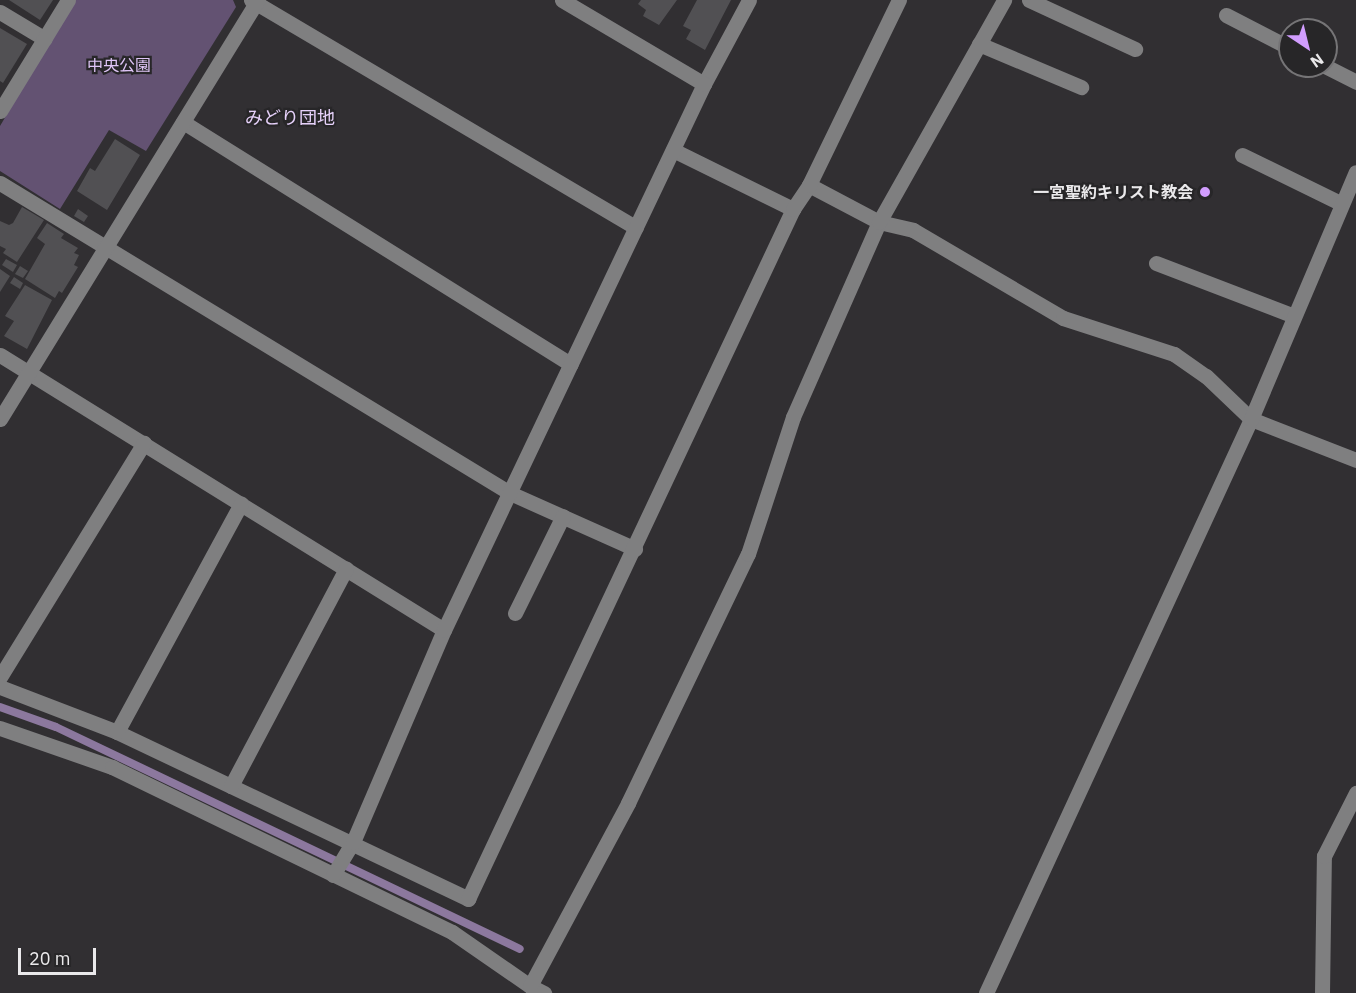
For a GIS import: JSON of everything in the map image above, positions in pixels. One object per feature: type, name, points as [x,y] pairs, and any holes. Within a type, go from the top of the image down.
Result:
[{"type":"street","points":[[0,111],[68,0]]},
{"type":"street","points":[[562,0],[704,84]]},
{"type":"street","points":[[333,875],[353,842],[444,630],[704,84],[749,0]]},
{"type":"street","points":[[0,687],[117,732],[353,842],[468,899],[635,549],[793,209],[809,185],[899,0]]},
{"type":"street","points":[[530,986],[628,803],[748,554],[793,417],[879,222],[1004,0]]},
{"type":"street","points":[[1029,0],[1135,49]]},
{"type":"street","points":[[0,419],[255,1],[636,228]]},
{"type":"street","points":[[0,12],[45,39]]},
{"type":"street","points":[[1226,15],[1278,42]]},
{"type":"street","points":[[979,44],[1081,87]]},
{"type":"street","points":[[1338,73],[1356,82]]},
{"type":"street","points":[[183,122],[571,364]]},
{"type":"street","points":[[673,150],[793,209]]},
{"type":"street","points":[[1242,155],[1342,204]]},
{"type":"street","points":[[986,993],[1251,419],[1356,172]]},
{"type":"street","points":[[0,183],[510,493],[635,549]]},
{"type":"street","points":[[809,185],[879,222],[913,230],[1063,318],[1174,354],[1206,376],[1251,419],[1356,460]]},
{"type":"street","points":[[1156,264],[1294,316]]},
{"type":"street","points":[[0,355],[444,630]]},
{"type":"street","points":[[0,677],[144,443]]},
{"type":"street","points":[[117,732],[241,504]]},
{"type":"street","points":[[515,613],[563,516]]},
{"type":"street","points":[[231,786],[346,569]]},
{"type":"street","points":[[0,728],[112,767],[452,932],[530,986],[544,993]]},
{"type":"street","points":[[1322,993],[1324,856],[1356,793]]},
{"type":"green space","name":"中央公園","points":[[75,0],[233,0],[236,7],[146,151],[109,130],[60,209],[0,171],[0,126]]},
{"type":"building","points":[[9,0],[53,0],[40,20]]},
{"type":"building","points":[[641,0],[677,0],[659,25],[643,16],[646,10],[638,4]]},
{"type":"building","points":[[697,0],[731,0],[705,50],[686,39],[691,30],[683,26]]},
{"type":"building","points":[[0,28],[27,44],[3,83],[0,81]]},
{"type":"building","points":[[115,139],[140,155],[107,210],[77,191],[90,168],[95,171]]},
{"type":"building","points":[[22,207],[44,220],[17,262],[3,253],[6,249],[0,246],[0,221],[9,225],[13,223]]},
{"type":"building","points":[[78,209],[88,216],[84,222],[74,216]]},
{"type":"building","points":[[47,223],[64,234],[61,238],[78,248],[74,253],[79,255],[74,265],[78,267],[62,293],[59,291],[55,298],[25,279],[45,244],[37,238]]},
{"type":"building","points":[[6,259],[17,265],[13,272],[2,265]]},
{"type":"building","points":[[20,266],[28,271],[23,278],[15,274]]},
{"type":"building","points":[[0,269],[10,276],[0,292]]},
{"type":"building","points":[[14,277],[23,283],[20,289],[10,283]]},
{"type":"building","points":[[25,285],[52,300],[27,349],[4,336],[14,321],[5,316]]},
{"type":"waterway","points":[[0,707],[56,727],[520,949]]},
{"type":"place","name":"一宮聖約キリスト教会","points":[[1205,192]]},
{"type":"district","name":"みどり団地","points":[[290,118]]}]
